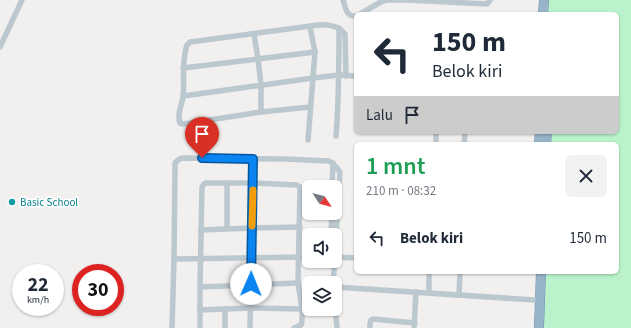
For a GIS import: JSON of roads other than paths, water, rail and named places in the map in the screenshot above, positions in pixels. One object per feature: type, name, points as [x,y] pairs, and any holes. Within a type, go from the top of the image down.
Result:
[{"type":"highway","points":[[544,0],[544,12]]},
{"type":"highway","points":[[550,0],[550,12]]},
{"type":"highway","points":[[534,328],[535,274]]},
{"type":"highway","points":[[539,328],[541,274]]},
{"type":"street","points":[[0,47],[22,0]]},
{"type":"street","points":[[343,0],[347,13],[354,16]]},
{"type":"street","points":[[363,12],[386,0],[487,4],[490,0]]},
{"type":"street","points":[[310,107],[261,112],[184,124],[180,123],[178,119],[183,96],[183,68],[188,43],[330,24],[339,28],[345,34],[346,76]]},
{"type":"street","points":[[308,140],[315,52],[310,27]]},
{"type":"street","points":[[336,136],[338,117],[339,28]]},
{"type":"street","points":[[254,34],[261,85],[261,112]]},
{"type":"street","points":[[183,68],[315,52]]},
{"type":"street","points":[[183,96],[313,78],[339,75],[354,76]]},
{"type":"street","points":[[172,328],[175,162],[178,160],[182,158],[329,161],[337,167],[340,172],[336,228]]},
{"type":"street","points":[[250,328],[253,159]]},
{"type":"street","points":[[332,180],[333,163]]},
{"type":"street","points":[[200,310],[250,308],[302,309],[298,283],[300,228],[299,186],[253,183],[206,183],[203,185],[200,259],[200,287],[200,310],[200,328]]},
{"type":"street","points":[[226,228],[227,183]]},
{"type":"street","points":[[201,230],[226,228],[300,228]]},
{"type":"street","points":[[174,259],[302,256]]},
{"type":"street","points":[[342,257],[354,258]]},
{"type":"street","points":[[429,274],[429,293]]},
{"type":"street","points":[[459,295],[460,274]]},
{"type":"street","points":[[200,287],[298,283]]},
{"type":"street","points":[[342,287],[535,300]]},
{"type":"street","points":[[370,328],[371,320],[373,319],[415,325],[416,292]]},
{"type":"street","points":[[225,309],[225,328]]},
{"type":"street","points":[[294,328],[301,325],[302,316]]},
{"type":"street","points":[[336,316],[338,328]]},
{"type":"place","name":"Basic School","points":[[12,202]]}]
